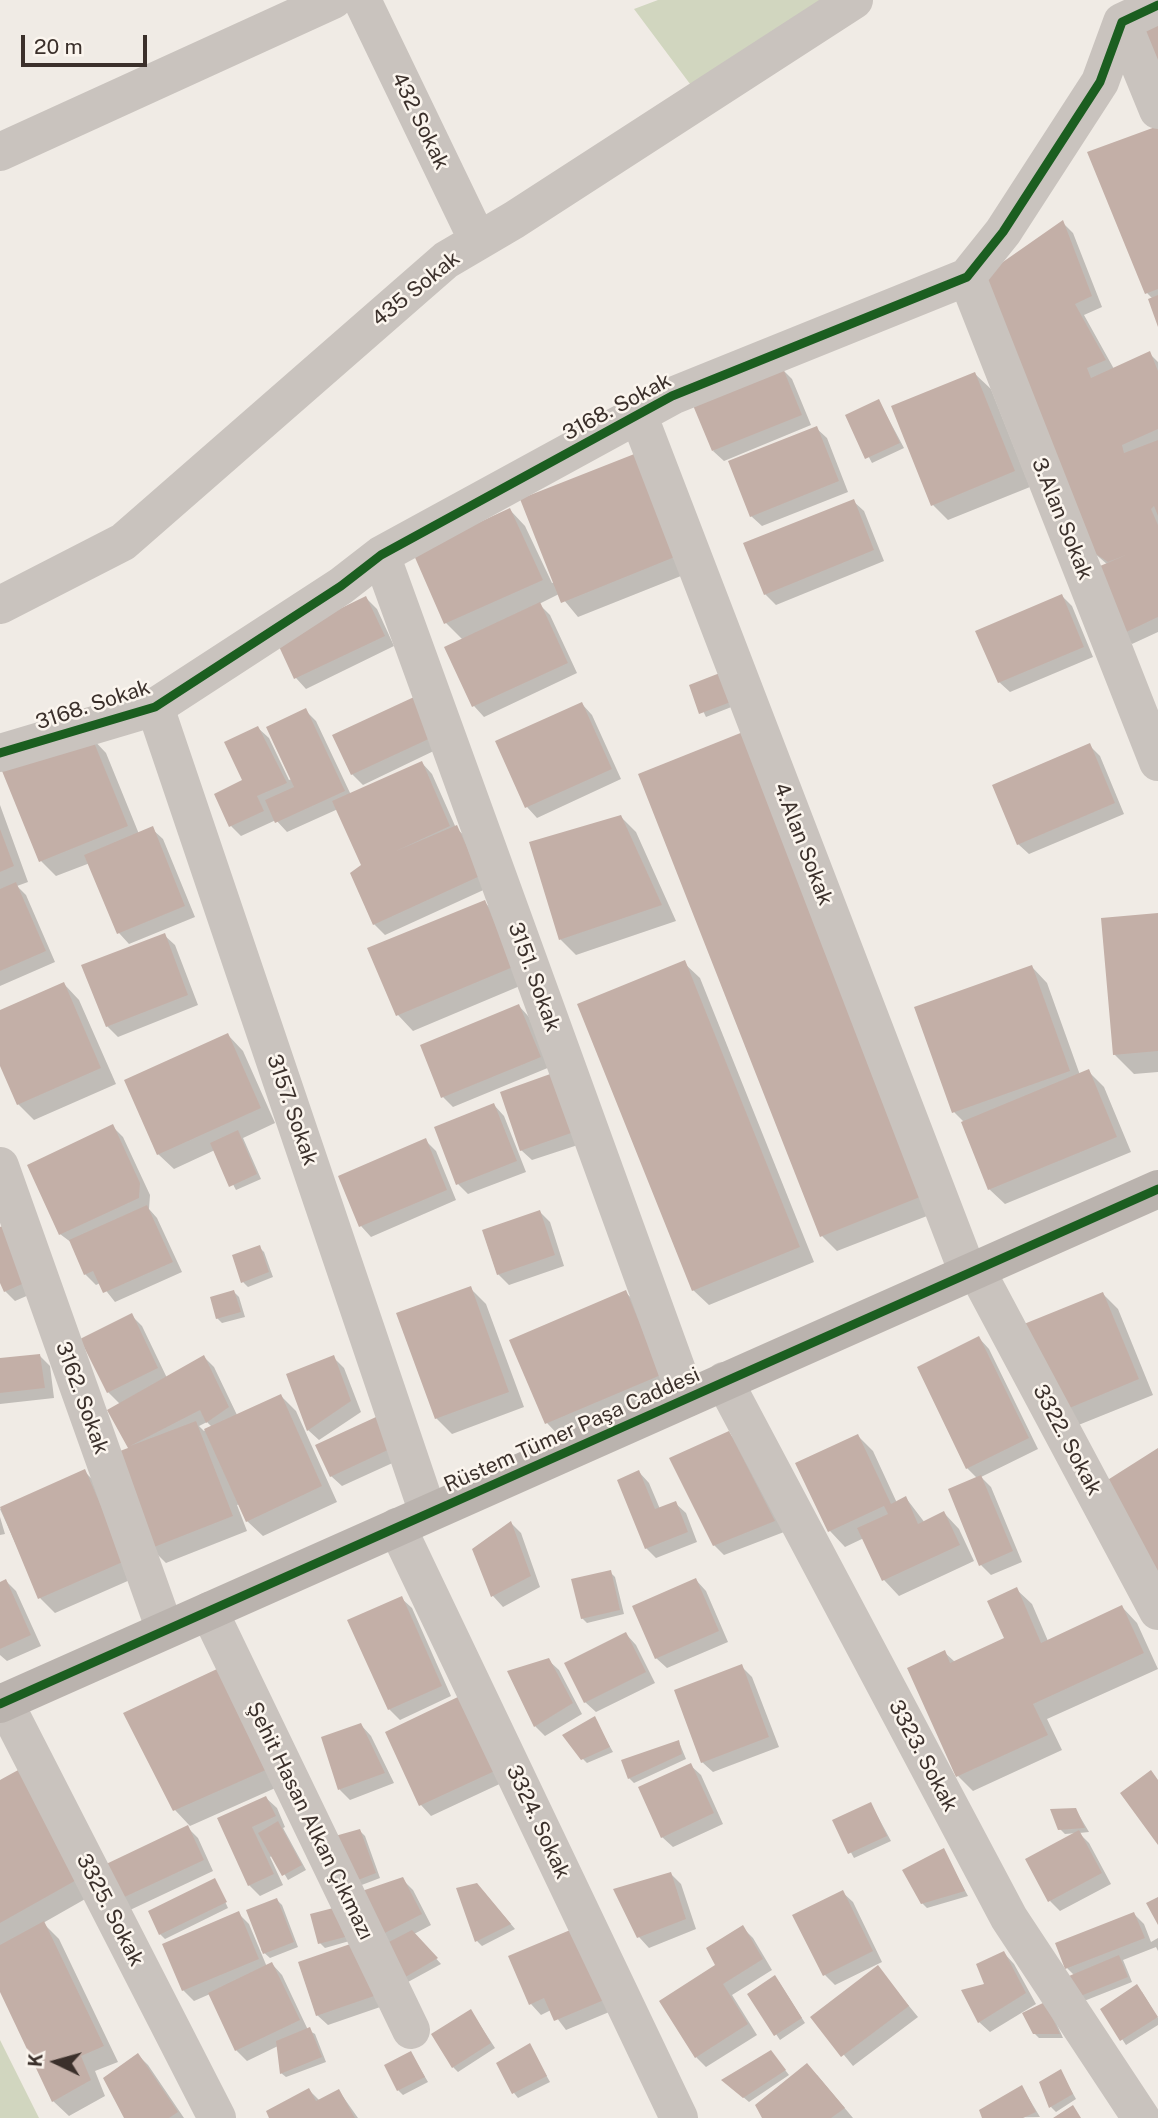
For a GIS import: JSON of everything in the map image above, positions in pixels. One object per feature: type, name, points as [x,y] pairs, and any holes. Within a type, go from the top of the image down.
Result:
[{"type":"street","points":[[0,152],[333,0]]},
{"type":"street","name":"432 Sokak","points":[[362,0],[478,241]]},
{"type":"street","name":"435 Sokak","points":[[0,605],[123,542],[446,260],[854,0]]},
{"type":"street","points":[[1158,5],[1122,22],[1158,110]]},
{"type":"street","name":"3168. Sokak","points":[[0,753],[155,706],[318,601],[381,555],[638,414],[685,391],[967,277],[1003,232],[1100,82],[1122,22]]},
{"type":"street","name":"3.Alan Sokak","points":[[967,277],[1158,762]]},
{"type":"street","name":"4.Alan Sokak","points":[[638,414],[972,1271]]},
{"type":"street","name":"3151. Sokak","points":[[381,555],[687,1398]]},
{"type":"street","name":"3157. Sokak","points":[[155,706],[413,1520]]},
{"type":"street","name":"3162. Sokak","points":[[0,1166],[165,1630]]},
{"type":"street","name":"Rüstem Tümer Paşa Caddesi","points":[[2,1703],[1158,1189]]},
{"type":"street","name":"3322. Sokak","points":[[972,1271],[1158,1611]]},
{"type":"street","name":"3323. Sokak","points":[[724,1381],[1009,1918],[1141,2118]]},
{"type":"street","name":"3324. Sokak","points":[[413,1520],[679,2118]]},
{"type":"street","name":"Şehit Hasan Alkan Çıkmazı","points":[[209,1611],[411,2030]]},
{"type":"street","name":"3325. Sokak","points":[[2,1703],[217,2118]]},
{"type":"green space","points":[[658,0],[827,0],[699,96],[634,9]]},
{"type":"green space","points":[[0,2040],[39,2118],[0,2118]]},
{"type":"building","points":[[1158,19],[1158,71],[1137,29]]},
{"type":"building","points":[[1158,126],[1158,289],[1145,294],[1087,152]]},
{"type":"building","points":[[1063,220],[1092,296],[1075,304],[1106,360],[1087,368],[1091,378],[1150,351],[1158,371],[1158,429],[1122,445],[1124,453],[1158,440],[1158,516],[1154,506],[1151,509],[1158,525],[1158,617],[1120,635],[1093,569],[1126,555],[1108,562],[1082,545],[980,278]]},
{"type":"building","points":[[1158,295],[1158,327],[1148,299]]},
{"type":"building","points":[[782,366],[802,415],[712,451],[692,403]]},
{"type":"building","points":[[975,372],[1015,471],[931,506],[891,406]]},
{"type":"building","points":[[879,399],[900,443],[865,459],[845,415]]},
{"type":"building","points":[[817,426],[839,481],[750,517],[728,461]]},
{"type":"building","points":[[647,449],[687,552],[561,603],[520,499]]},
{"type":"building","points":[[854,499],[874,550],[764,595],[743,543]]},
{"type":"building","points":[[510,508],[543,580],[444,624],[413,553]]},
{"type":"building","points":[[1062,594],[1084,647],[998,683],[975,631]]},
{"type":"building","points":[[366,596],[385,636],[294,679],[276,640]]},
{"type":"building","points":[[540,602],[568,663],[472,707],[444,647]]},
{"type":"building","points":[[725,671],[736,700],[699,714],[689,685]]},
{"type":"building","points":[[414,697],[433,737],[351,775],[332,735]]},
{"type":"building","points":[[582,702],[612,769],[525,808],[495,741]]},
{"type":"building","points":[[306,708],[345,791],[275,823],[265,800],[294,787],[266,727]]},
{"type":"building","points":[[258,726],[287,783],[257,796],[264,811],[229,827],[214,794],[242,780],[224,742]]},
{"type":"building","points":[[748,730],[930,1193],[820,1237],[638,774]]},
{"type":"building","points":[[91,735],[128,826],[39,862],[2,771]]},
{"type":"building","points":[[1090,743],[1115,803],[1017,845],[992,785]]},
{"type":"building","points":[[422,761],[450,826],[396,851],[457,825],[480,876],[373,925],[350,873],[361,865],[332,801]]},
{"type":"building","points":[[621,815],[662,905],[559,940],[529,842]]},
{"type":"building","points":[[153,826],[185,906],[117,934],[84,855]]},
{"type":"building","points":[[0,829],[14,866],[0,872]]},
{"type":"building","points":[[16,882],[46,951],[0,971],[0,889]]},
{"type":"building","points":[[485,900],[513,967],[396,1016],[367,948]]},
{"type":"building","points":[[1158,913],[1158,1051],[1113,1055],[1101,918]]},
{"type":"building","points":[[165,933],[188,995],[106,1027],[81,965]]},
{"type":"building","points":[[685,960],[800,1247],[692,1291],[577,1004]]},
{"type":"building","points":[[1032,965],[1070,1071],[952,1113],[914,1007]]},
{"type":"building","points":[[64,982],[101,1068],[17,1105],[0,1066],[0,1010]]},
{"type":"building","points":[[519,1004],[541,1057],[441,1098],[420,1045]]},
{"type":"building","points":[[228,1033],[261,1108],[157,1155],[124,1080]]},
{"type":"building","points":[[1089,1069],[1117,1137],[988,1190],[961,1122]]},
{"type":"building","points":[[553,1073],[574,1132],[520,1151],[500,1092]]},
{"type":"building","points":[[494,1103],[517,1161],[456,1185],[434,1127]]},
{"type":"building","points":[[113,1124],[140,1183],[139,1198],[59,1235],[27,1165]]},
{"type":"building","points":[[238,1130],[257,1174],[229,1187],[210,1143]]},
{"type":"building","points":[[426,1138],[447,1190],[359,1227],[338,1176]]},
{"type":"building","points":[[147,1205],[173,1262],[103,1293],[93,1271],[84,1275],[69,1240]]},
{"type":"building","points":[[540,1210],[555,1255],[497,1275],[482,1230]]},
{"type":"building","points":[[5,1225],[29,1281],[4,1292],[0,1283],[0,1227]]},
{"type":"building","points":[[260,1245],[269,1272],[241,1283],[232,1255]]},
{"type":"building","points":[[471,1286],[509,1392],[435,1419],[396,1313]]},
{"type":"building","points":[[234,1290],[241,1312],[216,1319],[210,1297]]},
{"type":"building","points":[[626,1290],[661,1375],[545,1424],[509,1340]]},
{"type":"building","points":[[1103,1292],[1139,1379],[1060,1412],[1024,1324]]},
{"type":"building","points":[[132,1313],[158,1368],[107,1393],[80,1339]]},
{"type":"building","points":[[979,1336],[1029,1438],[966,1469],[917,1367]]},
{"type":"building","points":[[40,1354],[45,1388],[0,1393],[0,1358]]},
{"type":"building","points":[[204,1355],[229,1407],[206,1423],[200,1410],[130,1446],[196,1421],[233,1516],[149,1549],[112,1454],[128,1448],[107,1410]]},
{"type":"building","points":[[334,1355],[351,1401],[307,1431],[286,1374]]},
{"type":"building","points":[[281,1394],[322,1486],[246,1522],[204,1429]]},
{"type":"building","points":[[376,1417],[390,1449],[330,1477],[315,1445]]},
{"type":"building","points":[[729,1431],[775,1521],[713,1546],[669,1458]]},
{"type":"building","points":[[858,1434],[891,1504],[906,1496],[918,1524],[944,1511],[960,1545],[882,1581],[857,1528],[888,1514],[884,1506],[828,1532],[795,1463]]},
{"type":"building","points":[[1158,1448],[1158,1588],[1106,1481]]},
{"type":"building","points":[[85,1469],[125,1561],[38,1599],[0,1507]]},
{"type":"building","points":[[639,1470],[655,1509],[676,1501],[688,1532],[645,1549],[617,1480]]},
{"type":"building","points":[[981,1475],[1013,1551],[979,1566],[948,1489]]},
{"type":"building","points":[[511,1521],[531,1576],[491,1597],[472,1549]]},
{"type":"building","points":[[611,1570],[620,1610],[581,1619],[571,1579]]},
{"type":"building","points":[[696,1578],[719,1631],[655,1659],[632,1606]]},
{"type":"building","points":[[6,1579],[31,1635],[0,1649],[0,1582]]},
{"type":"building","points":[[1017,1587],[1041,1643],[1122,1605],[1144,1653],[1033,1704],[1048,1735],[956,1777],[907,1668],[945,1650],[950,1663],[1004,1638],[987,1601]]},
{"type":"building","points":[[402,1596],[442,1686],[388,1710],[347,1620]]},
{"type":"building","points":[[626,1632],[646,1672],[584,1703],[564,1663]]},
{"type":"building","points":[[549,1658],[573,1703],[534,1727],[507,1671]]},
{"type":"building","points":[[742,1664],[769,1737],[701,1763],[674,1690]]},
{"type":"building","points":[[217,1669],[268,1769],[173,1811],[123,1713]]},
{"type":"building","points":[[462,1695],[497,1770],[419,1806],[385,1732]]},
{"type":"building","points":[[595,1716],[610,1747],[581,1760],[562,1735]]},
{"type":"building","points":[[361,1723],[385,1773],[338,1790],[321,1737]]},
{"type":"building","points":[[679,1740],[682,1754],[628,1779],[621,1760]]},
{"type":"building","points":[[691,1763],[714,1813],[661,1838],[638,1787]]},
{"type":"building","points":[[20,1769],[80,1878],[0,1923],[0,1780]]},
{"type":"building","points":[[1151,1770],[1158,1780],[1158,1845],[1120,1793]]},
{"type":"building","points":[[266,1796],[276,1816],[252,1827],[274,1874],[248,1886],[217,1818]]},
{"type":"building","points":[[871,1802],[887,1836],[848,1854],[832,1820]]},
{"type":"building","points":[[1076,1808],[1085,1828],[1058,1830],[1050,1809]]},
{"type":"building","points":[[278,1821],[302,1865],[282,1876],[258,1833]]},
{"type":"building","points":[[188,1825],[204,1860],[118,1900],[102,1866]]},
{"type":"building","points":[[360,1829],[376,1873],[353,1882],[335,1836]]},
{"type":"building","points":[[1079,1830],[1102,1873],[1048,1902],[1025,1859]]},
{"type":"building","points":[[944,1848],[965,1891],[921,1904],[902,1870]]},
{"type":"building","points":[[671,1872],[686,1919],[637,1938],[613,1889]]},
{"type":"building","points":[[403,1877],[422,1914],[377,1937],[359,1892]]},
{"type":"building","points":[[215,1878],[227,1902],[159,1935],[148,1911]]},
{"type":"building","points":[[477,1883],[511,1924],[475,1942],[456,1888]]},
{"type":"building","points":[[843,1890],[873,1951],[823,1976],[792,1915]]},
{"type":"building","points":[[1158,1897],[1158,1925],[1146,1903]]},
{"type":"building","points":[[277,1898],[294,1942],[263,1954],[246,1910]]},
{"type":"building","points":[[341,1906],[349,1936],[318,1944],[310,1914]]},
{"type":"building","points":[[239,1911],[259,1959],[182,1991],[162,1944]]},
{"type":"building","points":[[1134,1912],[1145,1938],[1065,1969],[1055,1943]]},
{"type":"building","points":[[44,1921],[104,2046],[81,2056],[91,2080],[52,2102],[0,1992],[0,1945]]},
{"type":"building","points":[[743,1925],[763,1959],[723,1984],[748,2024],[695,2058],[659,2001],[715,1965],[706,1948]]},
{"type":"building","points":[[575,1928],[604,2000],[554,2021],[544,1998],[529,2005],[508,1956]]},
{"type":"building","points":[[412,1930],[438,1958],[402,1979],[385,1944]]},
{"type":"building","points":[[359,1941],[377,1995],[316,2016],[298,1962]]},
{"type":"building","points":[[1004,1951],[1026,1993],[978,2023],[961,1990],[984,1984],[976,1964]]},
{"type":"building","points":[[1119,1955],[1128,1977],[1078,1997],[1069,1976]]},
{"type":"building","points":[[272,1962],[300,2020],[235,2051],[208,1993]]},
{"type":"building","points":[[878,1965],[909,2006],[841,2057],[810,2017]]},
{"type":"building","points":[[775,1975],[802,2018],[774,2036],[747,1994]]},
{"type":"building","points":[[1137,1984],[1158,2017],[1120,2041],[1100,2009]]},
{"type":"building","points":[[1045,2002],[1060,2034],[1033,2034],[1022,2013]]},
{"type":"building","points":[[471,2009],[491,2043],[452,2068],[431,2034]]},
{"type":"building","points":[[310,2027],[322,2057],[280,2074],[276,2041]]},
{"type":"building","points":[[530,2043],[547,2076],[512,2094],[496,2063]]},
{"type":"building","points":[[771,2050],[786,2070],[743,2098],[721,2080]]},
{"type":"building","points":[[411,2051],[425,2077],[397,2091],[384,2065]]},
{"type":"building","points":[[138,2053],[178,2112],[169,2118],[124,2118],[103,2078]]},
{"type":"building","points":[[807,2063],[845,2108],[831,2118],[762,2118],[755,2105]]},
{"type":"building","points":[[1061,2069],[1073,2094],[1049,2108],[1039,2082]]},
{"type":"building","points":[[1022,2085],[1036,2112],[1023,2118],[982,2118],[979,2110]]},
{"type":"building","points":[[309,2088],[316,2101],[339,2089],[355,2118],[269,2118],[266,2111]]},
{"type":"building","points":[[1073,2105],[1081,2118],[1053,2118]]},
{"type":"cycle path","points":[[0,753],[155,707],[341,586],[381,555],[672,396],[967,277],[1003,232],[1100,82],[1122,22],[1158,5]]},
{"type":"cycle path","points":[[0,1704],[1158,1189]]}]
